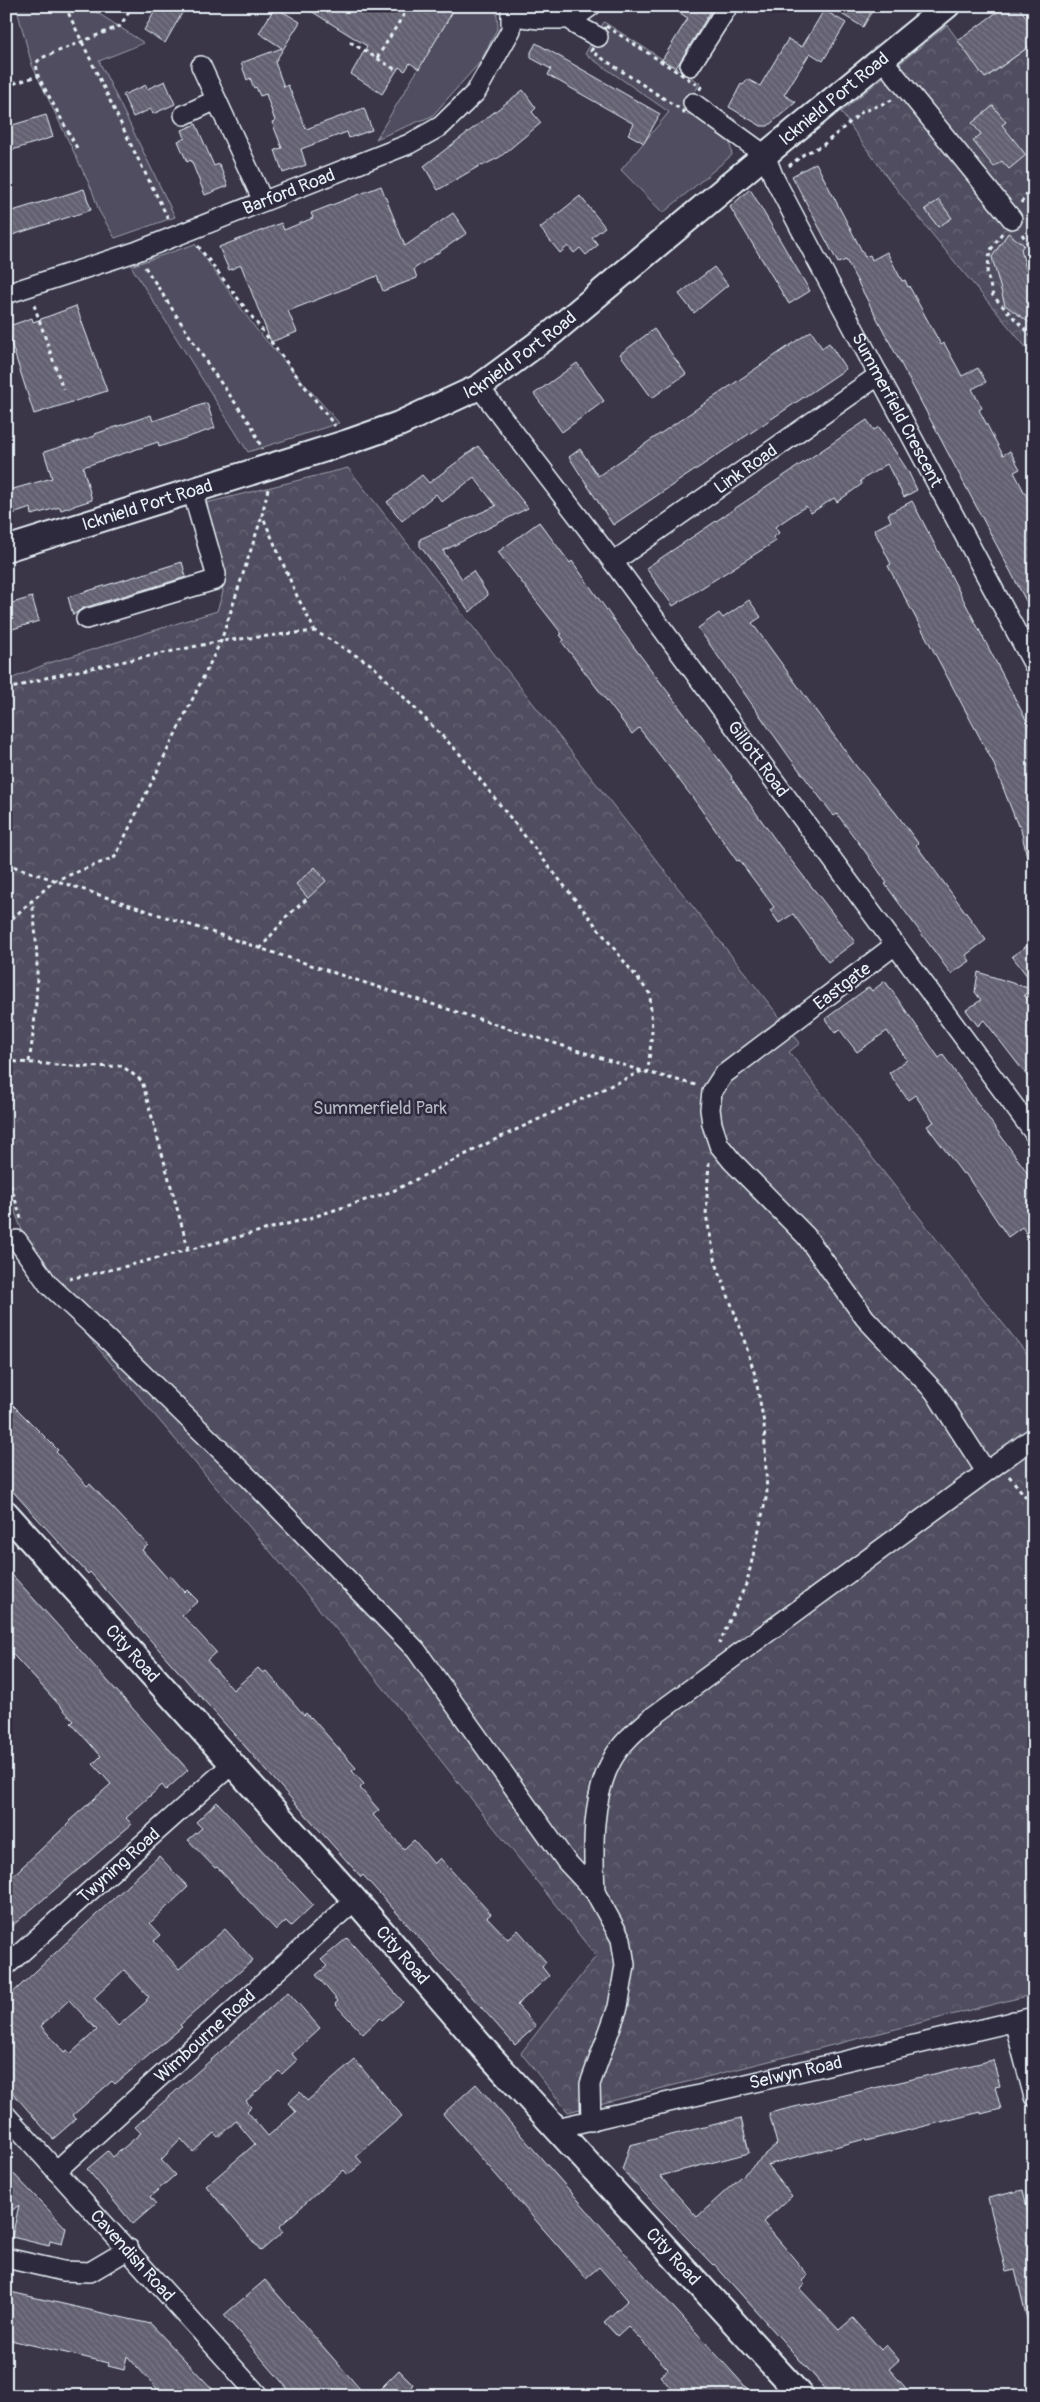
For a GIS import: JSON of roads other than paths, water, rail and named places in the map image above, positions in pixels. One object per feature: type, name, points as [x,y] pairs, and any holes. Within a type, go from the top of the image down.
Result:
[{"type":"main road","name":"Icknield Port Road","points":[[6,548],[348,442],[399,424],[479,387],[552,333],[947,6]]},
{"type":"main road","name":"City Road","points":[[6,1513],[231,1765],[355,1900],[490,2056],[800,2396]]},
{"type":"street","points":[[511,11],[539,19],[573,19],[591,6]]},
{"type":"street","points":[[690,66],[728,6]]},
{"type":"street","name":"Barford Road","points":[[6,294],[135,252],[409,144],[441,126],[476,92],[512,30],[511,11]]},
{"type":"street","points":[[573,19],[576,25],[598,37]]},
{"type":"street","points":[[882,58],[1012,219]]},
{"type":"street","points":[[201,66],[263,201]]},
{"type":"street","points":[[184,115],[216,100]]},
{"type":"street","points":[[693,103],[765,155]]},
{"type":"street","name":"Summerfield Crescent","points":[[765,155],[774,178],[1034,665]]},
{"type":"street","name":"Link Road","points":[[613,562],[879,375]]},
{"type":"street","name":"Gillott Road","points":[[479,387],[613,562],[1034,1133]]},
{"type":"street","points":[[86,619],[215,580],[216,574],[192,490]]},
{"type":"street","name":"Eastgate","points":[[895,946],[723,1075],[712,1092],[710,1109],[712,1124],[719,1145],[732,1161],[806,1236],[866,1318],[935,1392],[985,1470]]},
{"type":"street","points":[[17,1240],[48,1284],[110,1342],[243,1473],[416,1650],[566,1861],[595,1892],[621,1939],[625,1965],[618,2007],[590,2084],[591,2121]]},
{"type":"street","points":[[595,1892],[593,1860],[596,1816],[602,1788],[612,1760],[623,1744],[652,1718],[985,1470],[1034,1437]]},
{"type":"street","name":"Twyning Road","points":[[6,1966],[231,1765]]},
{"type":"street","name":"Wimbourne Road","points":[[56,2171],[355,1900]]},
{"type":"street","name":"Selwyn Road","points":[[557,2128],[1034,2017]]},
{"type":"street","points":[[1014,2021],[1034,2097]]},
{"type":"street","name":"Cavendish Road","points":[[6,2115],[129,2249],[259,2396]]},
{"type":"street","points":[[6,2258],[63,2271],[90,2272],[129,2249]]},
{"type":"park label","name":"Summerfield Park","points":[[380,1108]]}]
